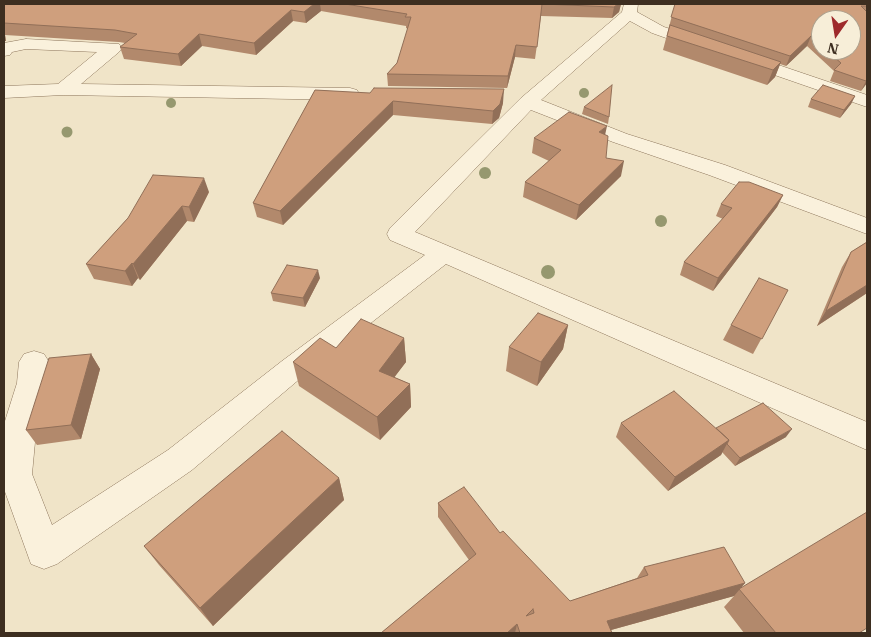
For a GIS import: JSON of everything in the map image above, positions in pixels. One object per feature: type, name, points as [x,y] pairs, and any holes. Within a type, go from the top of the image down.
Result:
[{"type":"street","points":[[867,101],[658,30],[630,9],[523,98],[399,234],[867,436]]},
{"type":"street","points":[[4,51],[6,48],[26,44],[114,48],[63,90]]},
{"type":"street","points":[[8,88],[371,94]]},
{"type":"street","points":[[523,98],[620,138],[717,170],[867,226]]},
{"type":"street","points":[[34,362],[32,383],[21,421],[15,474],[44,552],[180,460],[292,369],[443,254]]},
{"type":"building","points":[[4,4],[314,4],[304,12],[291,10],[254,43],[199,34],[178,54],[120,47],[137,34],[115,30],[4,23]]},
{"type":"building","points":[[345,4],[542,4],[537,47],[516,45],[508,76],[387,74],[397,63],[411,17],[405,17],[407,14]]},
{"type":"building","points":[[542,4],[618,4],[614,7]]},
{"type":"building","points":[[675,4],[867,4],[867,6],[861,6],[867,12],[867,79],[866,81],[834,70],[841,63],[838,60],[861,60],[861,10],[811,10],[811,36],[790,56],[671,17]]},
{"type":"building","points":[[670,25],[781,62],[773,70],[667,36]]},
{"type":"building","points":[[612,85],[609,117],[584,107]]},
{"type":"building","points":[[823,85],[855,96],[844,110],[811,99]]},
{"type":"building","points":[[374,88],[504,89],[500,104],[493,111],[393,101],[280,211],[253,203],[315,90],[370,93]]},
{"type":"building","points":[[569,112],[607,126],[599,132],[608,136],[606,158],[624,161],[579,205],[525,182],[561,150],[534,138]]},
{"type":"building","points":[[153,175],[204,178],[189,207],[182,206],[125,271],[86,264],[128,218]]},
{"type":"building","points":[[739,182],[749,182],[783,195],[718,278],[684,262],[732,208],[721,204]]},
{"type":"building","points":[[867,242],[867,285],[826,311],[851,252]]},
{"type":"building","points":[[287,265],[318,270],[303,298],[271,293]]},
{"type":"building","points":[[759,278],[788,290],[762,339],[731,325]]},
{"type":"building","points":[[538,313],[568,325],[541,362],[509,347]]},
{"type":"building","points":[[361,319],[404,338],[379,371],[410,384],[377,417],[293,362],[320,338],[336,348]]},
{"type":"building","points":[[91,354],[71,425],[26,430],[49,358]]},
{"type":"building","points":[[674,391],[729,440],[675,477],[621,423]]},
{"type":"building","points":[[763,403],[792,429],[740,458],[727,444],[729,440],[716,428]]},
{"type":"building","points":[[282,431],[339,478],[200,608],[144,546]]},
{"type":"building","points":[[464,487],[500,533],[503,531],[570,601],[648,575],[644,567],[724,547],[745,583],[607,621],[612,633],[520,633],[517,624],[507,633],[381,633],[476,554],[438,503]],"holes":[[[533,609],[534,613],[526,616]]]},
{"type":"building","points":[[867,512],[867,628],[859,633],[776,633],[739,589]]}]
